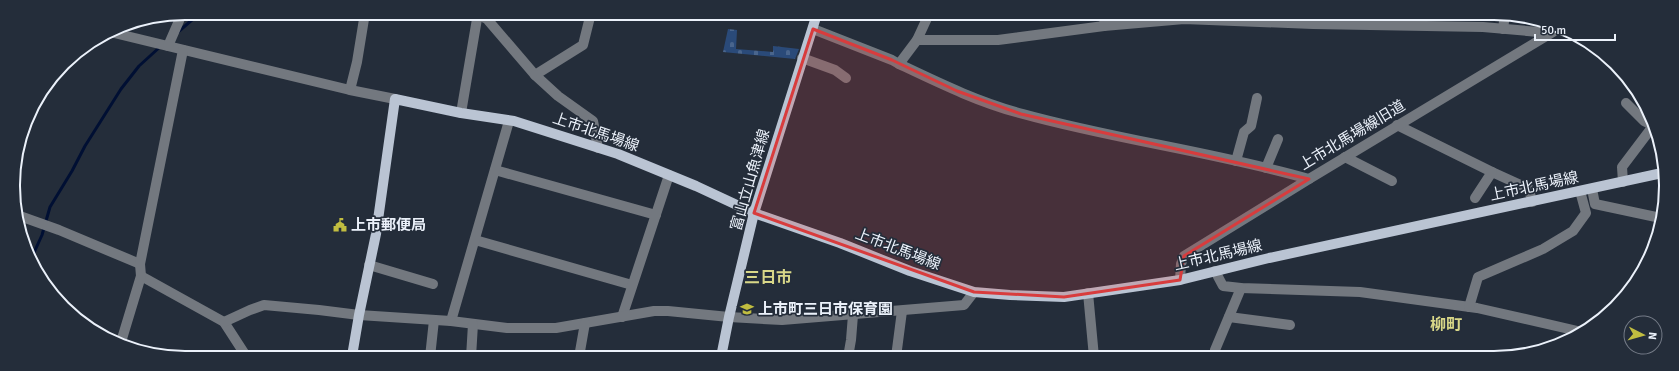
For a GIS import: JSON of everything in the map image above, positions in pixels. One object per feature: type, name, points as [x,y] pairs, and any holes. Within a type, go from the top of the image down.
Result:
[{"type":"main road","name":"富山立山魚津線","points":[[722,351],[754,213],[815,20]]},
{"type":"main road","name":"上市北馬場線","points":[[395,99],[461,113],[509,120],[618,154],[754,213],[848,246],[910,271],[974,292],[1010,295],[1064,297],[1180,280],[1277,256],[1659,174]]},
{"type":"main road","points":[[353,351],[376,234],[395,99]]},
{"type":"street","points":[[168,46],[179,20]]},
{"type":"street","points":[[350,90],[357,62],[364,20]]},
{"type":"street","points":[[461,113],[477,20]]},
{"type":"street","points":[[487,20],[535,75],[558,96],[593,121],[598,148]]},
{"type":"street","points":[[535,75],[583,45],[589,20]]},
{"type":"street","points":[[899,64],[917,40],[926,20]]},
{"type":"street","points":[[1104,20],[1104,26]]},
{"type":"street","points":[[917,40],[998,40],[1148,20]]},
{"type":"street","points":[[1309,20],[1552,31]]},
{"type":"street","points":[[1503,29],[1504,20]]},
{"type":"street","points":[[813,29],[892,60],[957,91],[1021,114],[1098,133],[1236,161],[1308,179]]},
{"type":"street","name":"上市北馬場線旧道","points":[[1180,280],[1181,264],[1184,256],[1308,179],[1553,31]]},
{"type":"street","points":[[119,34],[350,90],[395,99]]},
{"type":"street","points":[[122,338],[141,276],[140,264],[183,50]]},
{"type":"street","points":[[802,58],[835,70],[846,78]]},
{"type":"street","points":[[1236,161],[1244,132],[1251,126],[1257,98]]},
{"type":"street","points":[[1626,102],[1646,122]]},
{"type":"street","points":[[451,321],[509,120]]},
{"type":"street","points":[[1397,125],[1492,172],[1529,188],[1532,202]]},
{"type":"street","points":[[1623,182],[1622,167],[1649,129]]},
{"type":"street","points":[[1266,168],[1278,139]]},
{"type":"street","points":[[1345,157],[1392,181]]},
{"type":"street","points":[[495,170],[656,215]]},
{"type":"street","points":[[1475,198],[1492,172]]},
{"type":"street","points":[[622,317],[669,175]]},
{"type":"street","points":[[1592,189],[1595,204],[1656,217]]},
{"type":"street","points":[[1469,307],[1478,277],[1543,249],[1573,231],[1586,213],[1580,191]]},
{"type":"street","points":[[23,217],[59,230],[140,264]]},
{"type":"street","points":[[475,240],[632,285]]},
{"type":"street","points":[[369,265],[433,284]]},
{"type":"street","points":[[1215,271],[1223,286],[1241,288],[1360,292],[1469,307],[1574,330]]},
{"type":"street","points":[[141,276],[224,322],[243,351]]},
{"type":"street","points":[[1215,351],[1241,288]]},
{"type":"street","points":[[224,322],[264,305],[359,315],[451,321],[507,328],[556,328],[654,311],[782,320],[964,305],[974,292]]},
{"type":"street","points":[[1088,294],[1094,351]]},
{"type":"street","points":[[897,351],[902,311]]},
{"type":"street","points":[[849,351],[852,340],[853,315]]},
{"type":"street","points":[[1229,317],[1290,325]]},
{"type":"street","points":[[431,351],[434,320]]},
{"type":"street","points":[[580,351],[585,323]]},
{"type":"street","points":[[471,351],[473,324]]},
{"type":"highlighted area","points":[[813,29],[892,60],[957,91],[1021,114],[1309,179],[1184,256],[1180,280],[1064,297],[974,292],[754,213]]},
{"type":"green space","points":[[728,29],[737,30],[736,49],[773,52],[773,46],[799,49],[795,59],[723,52]]},
{"type":"waterway","points":[[178,32],[192,20]]},
{"type":"waterway","points":[[34,252],[42,235],[50,207],[85,146],[121,89],[139,66],[161,46]]},
{"type":"place","name":"上市郵便局","points":[[340,225]]},
{"type":"place","name":"上市町三日市保育園","points":[[747,309]]},
{"type":"district","name":"三日市","points":[[768,277]]},
{"type":"district","name":"柳町","points":[[1446,324]]}]
